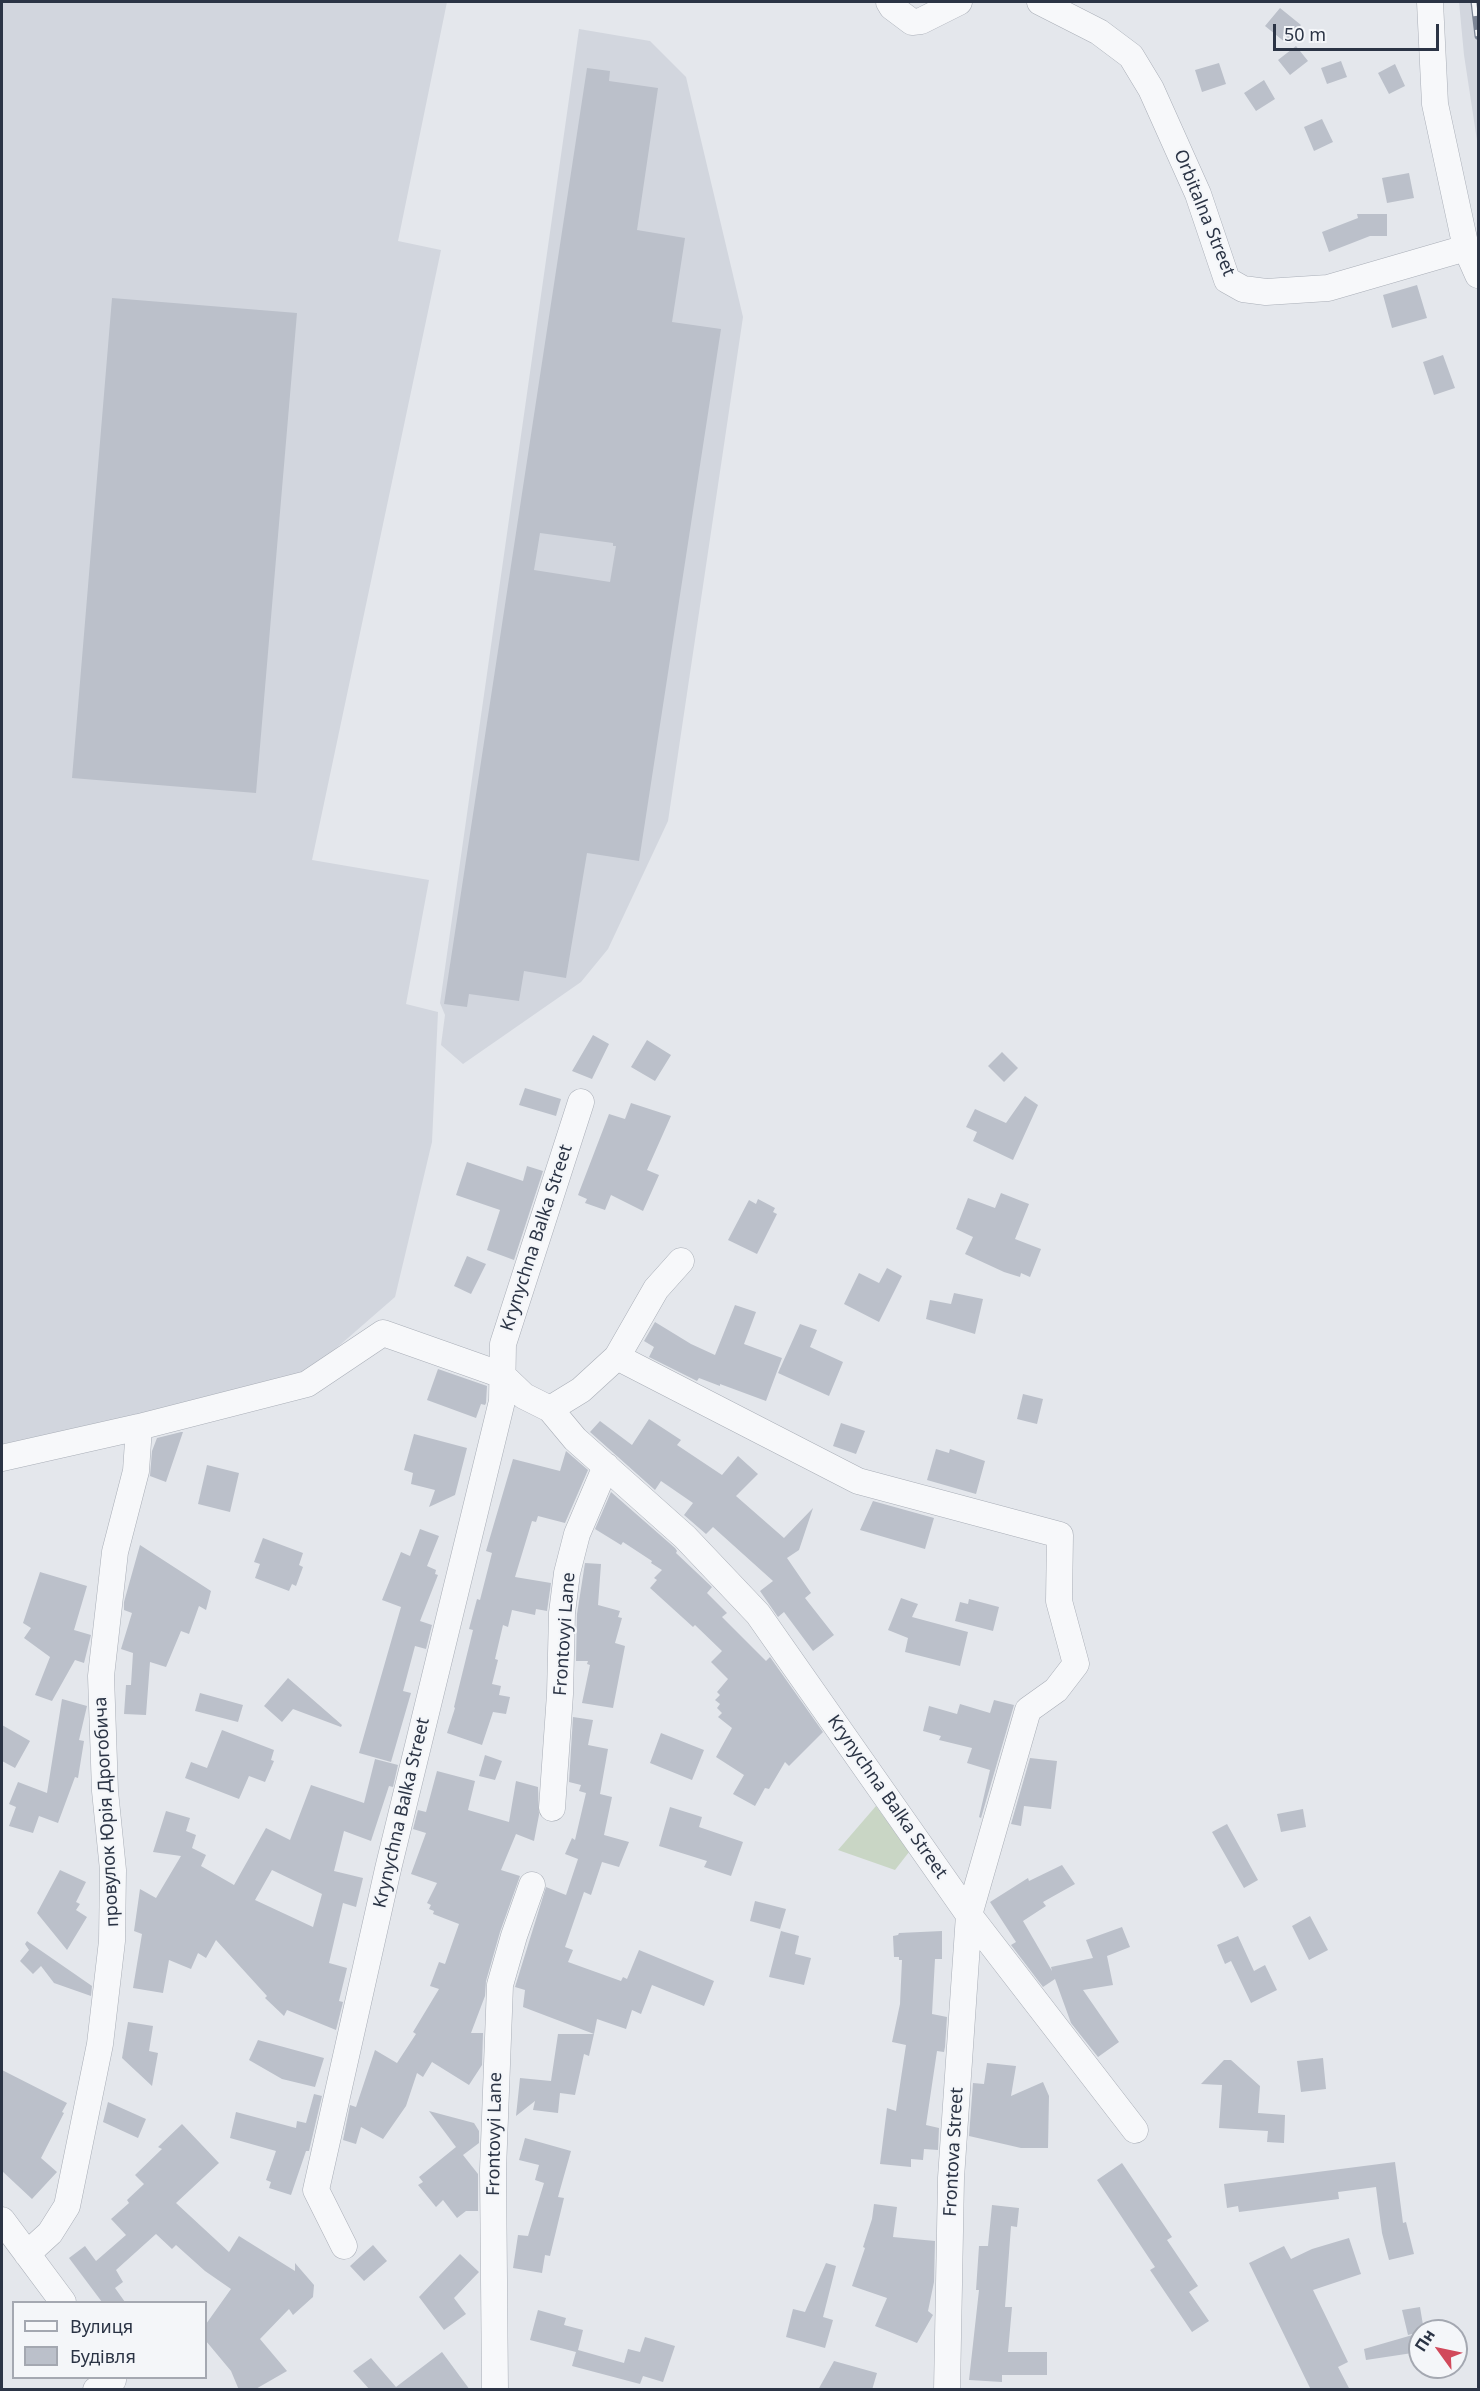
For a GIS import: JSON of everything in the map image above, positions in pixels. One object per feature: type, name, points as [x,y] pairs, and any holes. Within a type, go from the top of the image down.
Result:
[{"type":"street","points":[[889,2],[892,7],[912,22],[921,21],[959,2]]},
{"type":"street","name":"Orbitalna Street","points":[[1040,2],[1100,32],[1131,56],[1151,89],[1194,185],[1214,237],[1227,280],[1243,289],[1266,292],[1328,288],[1466,248]]},
{"type":"street","points":[[1430,2],[1435,104],[1466,248],[1479,275]]},
{"type":"street","name":"Krynychna Balka Street","points":[[344,2246],[316,2190],[388,1869],[502,1401],[503,1344],[581,1102]]},
{"type":"street","points":[[550,1409],[580,1390],[617,1357],[656,1289],[681,1261]]},
{"type":"street","name":"Krynychna Balka Street","points":[[139,1427],[307,1384],[383,1333],[502,1375],[524,1396],[550,1409],[575,1439],[685,1537],[758,1614],[969,1915]]},
{"type":"street","name":"Frontova Street","points":[[617,1357],[858,1481],[1060,1535],[1059,1601],[1076,1664],[1056,1690],[1028,1710],[969,1915],[951,2178],[947,2390]]},
{"type":"street","points":[[2,1458],[139,1427]]},
{"type":"street","name":"провулок Юрія Дрогобича","points":[[27,2254],[50,2234],[67,2206],[100,2044],[112,1941],[113,1870],[105,1791],[101,1676],[115,1552],[136,1471],[139,1427]]},
{"type":"street","name":"Frontovyi Lane","points":[[552,1808],[560,1694],[562,1613],[567,1574],[577,1534],[606,1466]]},
{"type":"street","name":"Frontovyi Lane","points":[[495,2390],[493,2170],[500,1985],[532,1885]]},
{"type":"street","points":[[969,1915],[1135,2130]]},
{"type":"street","points":[[2,2220],[62,2301]]},
{"type":"shaded area","points":[[2,2],[447,2],[398,241],[441,250],[312,860],[429,880],[406,1004],[438,1012],[432,1142],[395,1297],[302,1378],[2,1446]]},
{"type":"shaded area","points":[[1459,2],[1478,2],[1478,147],[1464,55]]},
{"type":"shaded area","points":[[579,29],[650,41],[686,77],[743,317],[668,821],[608,949],[581,982],[463,1064],[441,1045],[445,1015],[440,1003]]},
{"type":"green space","points":[[876,1806],[909,1852],[895,1870],[838,1850]]},
{"type":"building","points":[[1280,8],[1301,25],[1286,43],[1265,26]]},
{"type":"building","points":[[1296,46],[1308,61],[1290,75],[1278,60]]},
{"type":"building","points":[[1341,61],[1347,77],[1327,84],[1321,68]]},
{"type":"building","points":[[1219,63],[1226,84],[1202,92],[1195,70]]},
{"type":"building","points":[[1395,64],[1405,86],[1389,94],[1378,73]]},
{"type":"building","points":[[587,68],[610,71],[609,81],[658,88],[637,230],[685,238],[672,322],[721,329],[639,861],[587,853],[566,978],[524,971],[519,1001],[469,994],[467,1007],[444,1004]],"holes":[[[540,533],[613,543],[613,546],[616,546],[610,582],[534,570]]]},
{"type":"building","points":[[1264,80],[1275,99],[1256,111],[1244,93]]},
{"type":"building","points":[[1322,119],[1333,142],[1314,151],[1304,127]]},
{"type":"building","points":[[1409,173],[1414,198],[1387,203],[1382,178]]},
{"type":"building","points":[[1357,214],[1387,214],[1387,236],[1370,236],[1329,252],[1322,232],[1358,218]]},
{"type":"building","points":[[1417,285],[1427,318],[1392,328],[1383,295]]},
{"type":"building","points":[[112,298],[297,313],[256,793],[72,778]]},
{"type":"building","points":[[1443,355],[1455,388],[1434,395],[1423,362]]},
{"type":"building","points":[[593,1035],[609,1044],[592,1079],[572,1071]]},
{"type":"building","points":[[647,1040],[671,1055],[655,1081],[631,1067]]},
{"type":"building","points":[[1002,1052],[1018,1068],[1004,1082],[988,1066]]},
{"type":"building","points":[[525,1088],[561,1099],[556,1116],[519,1105]]},
{"type":"building","points":[[1025,1096],[1038,1105],[1013,1160],[973,1141],[977,1132],[966,1127],[975,1109],[1006,1123]]},
{"type":"building","points":[[631,1103],[671,1116],[647,1170],[659,1175],[643,1211],[611,1195],[605,1210],[585,1203],[587,1199],[578,1195],[609,1114],[625,1119]]},
{"type":"building","points":[[467,1162],[523,1181],[527,1166],[543,1171],[514,1260],[487,1250],[500,1210],[456,1195]]},
{"type":"building","points":[[1001,1193],[1029,1204],[1015,1239],[1041,1249],[1030,1277],[1021,1273],[1020,1277],[1004,1272],[965,1254],[973,1237],[956,1229],[968,1198],[995,1208]]},
{"type":"building","points":[[758,1199],[775,1208],[773,1212],[777,1214],[757,1254],[728,1240],[749,1200],[756,1204]]},
{"type":"building","points":[[467,1256],[486,1264],[471,1294],[454,1286]]},
{"type":"building","points":[[887,1268],[902,1276],[879,1322],[844,1304],[859,1273],[879,1283]]},
{"type":"building","points":[[954,1293],[983,1299],[975,1334],[926,1319],[930,1300],[951,1304]]},
{"type":"building","points":[[735,1305],[756,1312],[744,1344],[782,1358],[766,1401],[720,1384],[720,1386],[699,1378],[697,1381],[649,1357],[654,1347],[644,1341],[655,1322],[691,1344],[715,1355]]},
{"type":"building","points":[[800,1324],[817,1330],[810,1347],[843,1362],[829,1396],[778,1373]]},
{"type":"building","points":[[438,1369],[487,1386],[486,1403],[481,1404],[476,1418],[427,1400]]},
{"type":"building","points":[[1023,1394],[1043,1399],[1037,1424],[1017,1419]]},
{"type":"building","points":[[649,1419],[681,1440],[677,1445],[722,1475],[738,1456],[758,1474],[736,1496],[784,1538],[813,1508],[799,1550],[787,1558],[811,1593],[805,1598],[834,1635],[813,1651],[784,1612],[778,1617],[760,1591],[773,1581],[713,1527],[706,1534],[684,1515],[693,1503],[661,1481],[655,1490],[590,1432],[600,1421],[632,1445]]},
{"type":"building","points":[[841,1423],[865,1431],[856,1454],[833,1446]]},
{"type":"building","points":[[183,1432],[166,1482],[150,1476],[152,1451],[157,1438]]},
{"type":"building","points":[[414,1434],[467,1448],[455,1495],[429,1507],[435,1490],[411,1484],[413,1473],[404,1470]]},
{"type":"building","points":[[936,1449],[949,1453],[950,1449],[985,1461],[976,1494],[927,1480]]},
{"type":"building","points":[[566,1451],[588,1470],[565,1523],[538,1516],[536,1522],[532,1521],[515,1577],[551,1583],[547,1611],[536,1609],[535,1615],[512,1610],[508,1627],[503,1625],[492,1684],[501,1686],[499,1695],[510,1697],[506,1714],[493,1712],[482,1745],[447,1733],[473,1630],[469,1629],[477,1599],[480,1600],[492,1553],[486,1551],[513,1459],[560,1471]]},
{"type":"building","points":[[207,1465],[239,1473],[230,1512],[198,1504]]},
{"type":"building","points":[[611,1492],[675,1548],[676,1553],[712,1587],[707,1593],[727,1613],[722,1617],[766,1661],[770,1657],[823,1732],[789,1766],[785,1762],[769,1789],[765,1788],[755,1806],[733,1794],[744,1775],[716,1757],[732,1728],[718,1717],[722,1713],[717,1708],[720,1704],[715,1700],[720,1695],[717,1692],[728,1679],[711,1662],[722,1651],[650,1588],[657,1580],[654,1578],[662,1570],[623,1542],[621,1545],[595,1529]]},
{"type":"building","points":[[873,1501],[934,1518],[925,1549],[860,1530]]},
{"type":"building","points":[[420,1529],[439,1536],[427,1566],[436,1570],[435,1574],[438,1575],[420,1621],[432,1625],[426,1649],[415,1646],[403,1691],[411,1693],[391,1762],[359,1753],[401,1607],[382,1600],[401,1552],[410,1556]]},
{"type":"building","points":[[263,1538],[303,1553],[299,1565],[303,1567],[296,1586],[292,1584],[289,1591],[255,1578],[260,1564],[254,1562]]},
{"type":"building","points":[[140,1545],[211,1591],[206,1610],[199,1606],[189,1634],[181,1631],[166,1667],[150,1662],[146,1715],[124,1714],[126,1685],[131,1685],[133,1653],[121,1649],[132,1613],[124,1610],[124,1602]]},
{"type":"building","points":[[585,1563],[601,1564],[598,1605],[620,1611],[618,1617],[622,1618],[615,1643],[625,1646],[613,1708],[582,1703],[590,1665],[587,1664],[588,1661],[576,1661],[577,1614]]},
{"type":"building","points":[[40,1572],[87,1586],[74,1630],[91,1635],[84,1663],[75,1660],[52,1701],[35,1695],[50,1657],[24,1638],[31,1628],[23,1623]]},
{"type":"building","points":[[901,1598],[918,1604],[912,1617],[968,1632],[960,1666],[905,1652],[908,1638],[888,1630]]},
{"type":"building","points":[[969,1599],[999,1607],[993,1631],[955,1621],[960,1602],[968,1604]]},
{"type":"building","points":[[288,1678],[342,1725],[341,1727],[293,1709],[282,1722],[264,1706]]},
{"type":"building","points":[[200,1693],[243,1705],[238,1722],[195,1711]]},
{"type":"building","points":[[62,1699],[87,1706],[79,1740],[84,1741],[78,1778],[75,1777],[58,1823],[39,1816],[33,1833],[9,1826],[16,1807],[9,1804],[18,1782],[47,1793]]},
{"type":"building","points":[[994,1700],[1014,1705],[981,1818],[979,1817],[990,1770],[967,1763],[972,1748],[939,1740],[941,1736],[923,1731],[929,1706],[957,1714],[960,1704],[990,1713]]},
{"type":"building","points":[[573,1717],[593,1720],[588,1745],[608,1749],[600,1794],[612,1797],[604,1835],[629,1842],[619,1867],[602,1862],[591,1895],[584,1892],[565,1947],[573,1950],[568,1962],[621,1981],[623,1977],[627,1979],[639,1950],[714,1981],[704,2006],[652,1985],[641,2014],[632,2010],[626,2029],[597,2019],[594,2034],[523,2007],[525,1990],[515,1987],[546,1887],[566,1895],[578,1859],[565,1854],[572,1838],[575,1840],[586,1793],[579,1791],[581,1785],[569,1782]]},
{"type":"building","points":[[2,1725],[30,1741],[15,1768],[2,1761]]},
{"type":"building","points":[[222,1730],[274,1750],[271,1760],[274,1761],[265,1782],[249,1776],[239,1799],[185,1778],[191,1762],[207,1768]]},
{"type":"building","points":[[661,1733],[704,1750],[692,1780],[650,1763]]},
{"type":"building","points":[[485,1755],[502,1761],[495,1780],[479,1776]]},
{"type":"building","points":[[1030,1758],[1057,1761],[1051,1809],[1024,1806],[1021,1826],[1011,1824]]},
{"type":"building","points":[[375,1759],[398,1765],[393,1787],[389,1786],[371,1841],[344,1831],[334,1871],[363,1878],[356,1907],[343,1903],[329,1963],[347,1968],[339,2001],[343,2002],[336,2030],[287,2010],[284,2016],[265,1998],[267,1996],[216,1940],[206,1958],[198,1953],[191,1969],[169,1960],[163,1993],[133,1988],[142,1934],[134,1931],[140,1889],[156,1898],[181,1856],[153,1852],[166,1811],[190,1818],[186,1831],[196,1835],[192,1848],[206,1855],[201,1866],[234,1885],[266,1828],[290,1840],[311,1785],[364,1803]],"holes":[[[272,1870],[322,1894],[313,1927],[255,1900]]]},
{"type":"building","points":[[437,1771],[475,1781],[468,1810],[509,1822],[516,1781],[538,1787],[539,1815],[534,1841],[516,1834],[501,1870],[520,1876],[500,1932],[486,1981],[485,1996],[471,2033],[483,2033],[482,2065],[469,2085],[432,2062],[423,2077],[417,2073],[406,2106],[383,2139],[361,2127],[356,2144],[343,2140],[350,2105],[356,2107],[375,2050],[397,2063],[416,2034],[413,2032],[439,1989],[430,1986],[439,1962],[445,1964],[459,1924],[433,1914],[434,1911],[429,1909],[431,1905],[427,1903],[437,1883],[411,1874],[426,1833],[413,1829],[418,1810],[426,1812]]},
{"type":"building","points":[[670,1807],[702,1817],[699,1827],[743,1842],[731,1876],[704,1867],[707,1861],[659,1846]]},
{"type":"building","points":[[1303,1809],[1306,1827],[1281,1832],[1277,1814]]},
{"type":"building","points":[[1227,1824],[1258,1880],[1244,1888],[1212,1832]]},
{"type":"building","points":[[1062,1865],[1075,1884],[1043,1902],[1046,1906],[1023,1921],[1052,1971],[1051,1967],[1093,1958],[1086,1940],[1122,1927],[1130,1947],[1107,1956],[1113,1985],[1083,1990],[1119,2042],[1098,2057],[1071,2023],[1055,1979],[1043,1987],[1011,1945],[1016,1942],[990,1902],[1028,1878],[1029,1881]]},
{"type":"building","points":[[60,1870],[86,1882],[76,1902],[80,1904],[76,1910],[87,1917],[67,1950],[37,1913]]},
{"type":"building","points":[[755,1901],[786,1909],[780,1929],[750,1921]]},
{"type":"building","points":[[1310,1916],[1328,1950],[1309,1960],[1292,1926]]},
{"type":"building","points":[[781,1931],[799,1936],[795,1954],[811,1958],[804,1985],[769,1977]]},
{"type":"building","points":[[942,1931],[942,1959],[935,1959],[932,2014],[947,2017],[945,2047],[944,2052],[937,2051],[926,2125],[939,2128],[938,2150],[924,2149],[923,2160],[911,2159],[911,2167],[880,2164],[887,2108],[896,2111],[906,2045],[892,2042],[900,2004],[902,1960],[894,1957],[893,1936],[899,1933]]},
{"type":"building","points":[[1238,1936],[1254,1971],[1265,1965],[1277,1990],[1251,2003],[1231,1961],[1225,1964],[1217,1945]]},
{"type":"building","points":[[27,1941],[92,1986],[91,1996],[54,1983],[41,1966],[33,1974],[20,1961],[29,1950],[25,1944]]},
{"type":"building","points":[[128,2022],[153,2026],[149,2051],[158,2053],[152,2086],[122,2058]]},
{"type":"building","points":[[558,2034],[594,2034],[589,2056],[584,2054],[575,2095],[560,2093],[558,2113],[533,2110],[535,2101],[516,2116],[520,2078],[551,2081]]},
{"type":"building","points":[[258,2040],[324,2058],[315,2087],[282,2079],[249,2060]]},
{"type":"building","points":[[1323,2058],[1326,2089],[1301,2092],[1297,2061]]},
{"type":"building","points":[[1224,2060],[1231,2060],[1260,2086],[1258,2113],[1285,2115],[1284,2143],[1267,2142],[1268,2131],[1219,2128],[1222,2085],[1201,2084]]},
{"type":"building","points":[[987,2063],[1016,2066],[1011,2096],[1043,2082],[1049,2096],[1048,2148],[1021,2148],[969,2136],[973,2083],[984,2084]]},
{"type":"building","points":[[2,2070],[67,2103],[41,2158],[57,2172],[32,2199],[2,2171]]},
{"type":"building","points":[[314,2094],[322,2096],[309,2151],[306,2151],[291,2195],[269,2188],[271,2182],[266,2180],[276,2151],[230,2138],[236,2112],[296,2128],[297,2121],[306,2123]]},
{"type":"building","points":[[108,2102],[146,2119],[138,2138],[103,2122]]},
{"type":"building","points":[[429,2111],[474,2123],[479,2131],[479,2143],[463,2155],[478,2174],[478,2211],[466,2211],[457,2218],[443,2200],[436,2207],[418,2185],[423,2182],[419,2177],[456,2147]]},
{"type":"building","points":[[182,2124],[219,2163],[176,2203],[229,2252],[239,2236],[295,2271],[295,2263],[314,2285],[313,2297],[293,2315],[289,2309],[260,2339],[287,2371],[254,2390],[239,2390],[231,2371],[207,2342],[207,2323],[231,2289],[205,2271],[176,2245],[172,2249],[156,2234],[116,2270],[123,2282],[115,2288],[124,2301],[101,2301],[69,2258],[85,2246],[96,2261],[126,2235],[111,2219],[129,2203],[127,2200],[144,2184],[135,2175],[162,2149],[158,2147]]},
{"type":"building","points":[[525,2138],[571,2151],[558,2197],[564,2198],[550,2256],[545,2255],[542,2273],[513,2268],[518,2235],[528,2236],[544,2183],[535,2180],[539,2165],[519,2160]]},
{"type":"building","points":[[1395,2162],[1403,2223],[1406,2222],[1414,2254],[1389,2260],[1382,2233],[1376,2187],[1338,2192],[1339,2199],[1239,2212],[1238,2206],[1227,2208],[1224,2184]]},
{"type":"building","points":[[1122,2163],[1172,2237],[1167,2240],[1198,2286],[1189,2292],[1209,2321],[1192,2332],[1150,2270],[1155,2267],[1097,2180]]},
{"type":"building","points":[[874,2204],[897,2207],[893,2237],[935,2241],[934,2282],[928,2311],[933,2315],[917,2343],[875,2326],[887,2298],[852,2286],[865,2248],[863,2247]]},
{"type":"building","points":[[992,2205],[1019,2208],[1017,2227],[1011,2226],[1005,2307],[1012,2307],[1008,2352],[1047,2352],[1047,2375],[1002,2375],[1002,2382],[969,2380],[979,2290],[976,2290],[979,2246],[988,2246]]},
{"type":"building","points":[[1349,2238],[1361,2274],[1313,2290],[1348,2362],[1338,2367],[1350,2390],[1311,2390],[1249,2263],[1284,2246],[1291,2259],[1312,2249]]},
{"type":"building","points":[[373,2245],[387,2261],[364,2281],[350,2266]]},
{"type":"building","points":[[460,2254],[479,2272],[454,2298],[466,2314],[444,2330],[419,2297]]},
{"type":"building","points":[[826,2263],[836,2266],[823,2317],[833,2320],[825,2348],[786,2337],[793,2309],[805,2312]]},
{"type":"building","points":[[1420,2307],[1422,2319],[1408,2319],[1408,2335],[1402,2310]]},
{"type":"building","points":[[538,2310],[566,2318],[564,2325],[583,2330],[578,2350],[624,2363],[628,2349],[640,2352],[645,2337],[675,2346],[663,2382],[643,2376],[640,2384],[572,2366],[576,2352],[530,2340]]},
{"type":"building","points":[[1408,2336],[1408,2354],[1366,2360],[1364,2349]]},
{"type":"building","points":[[442,2352],[470,2390],[370,2390],[353,2371],[371,2358],[396,2387]]},
{"type":"building","points":[[834,2361],[877,2373],[872,2390],[818,2390]]},
{"type":"railway","points":[[1474,2],[1478,36]]}]
